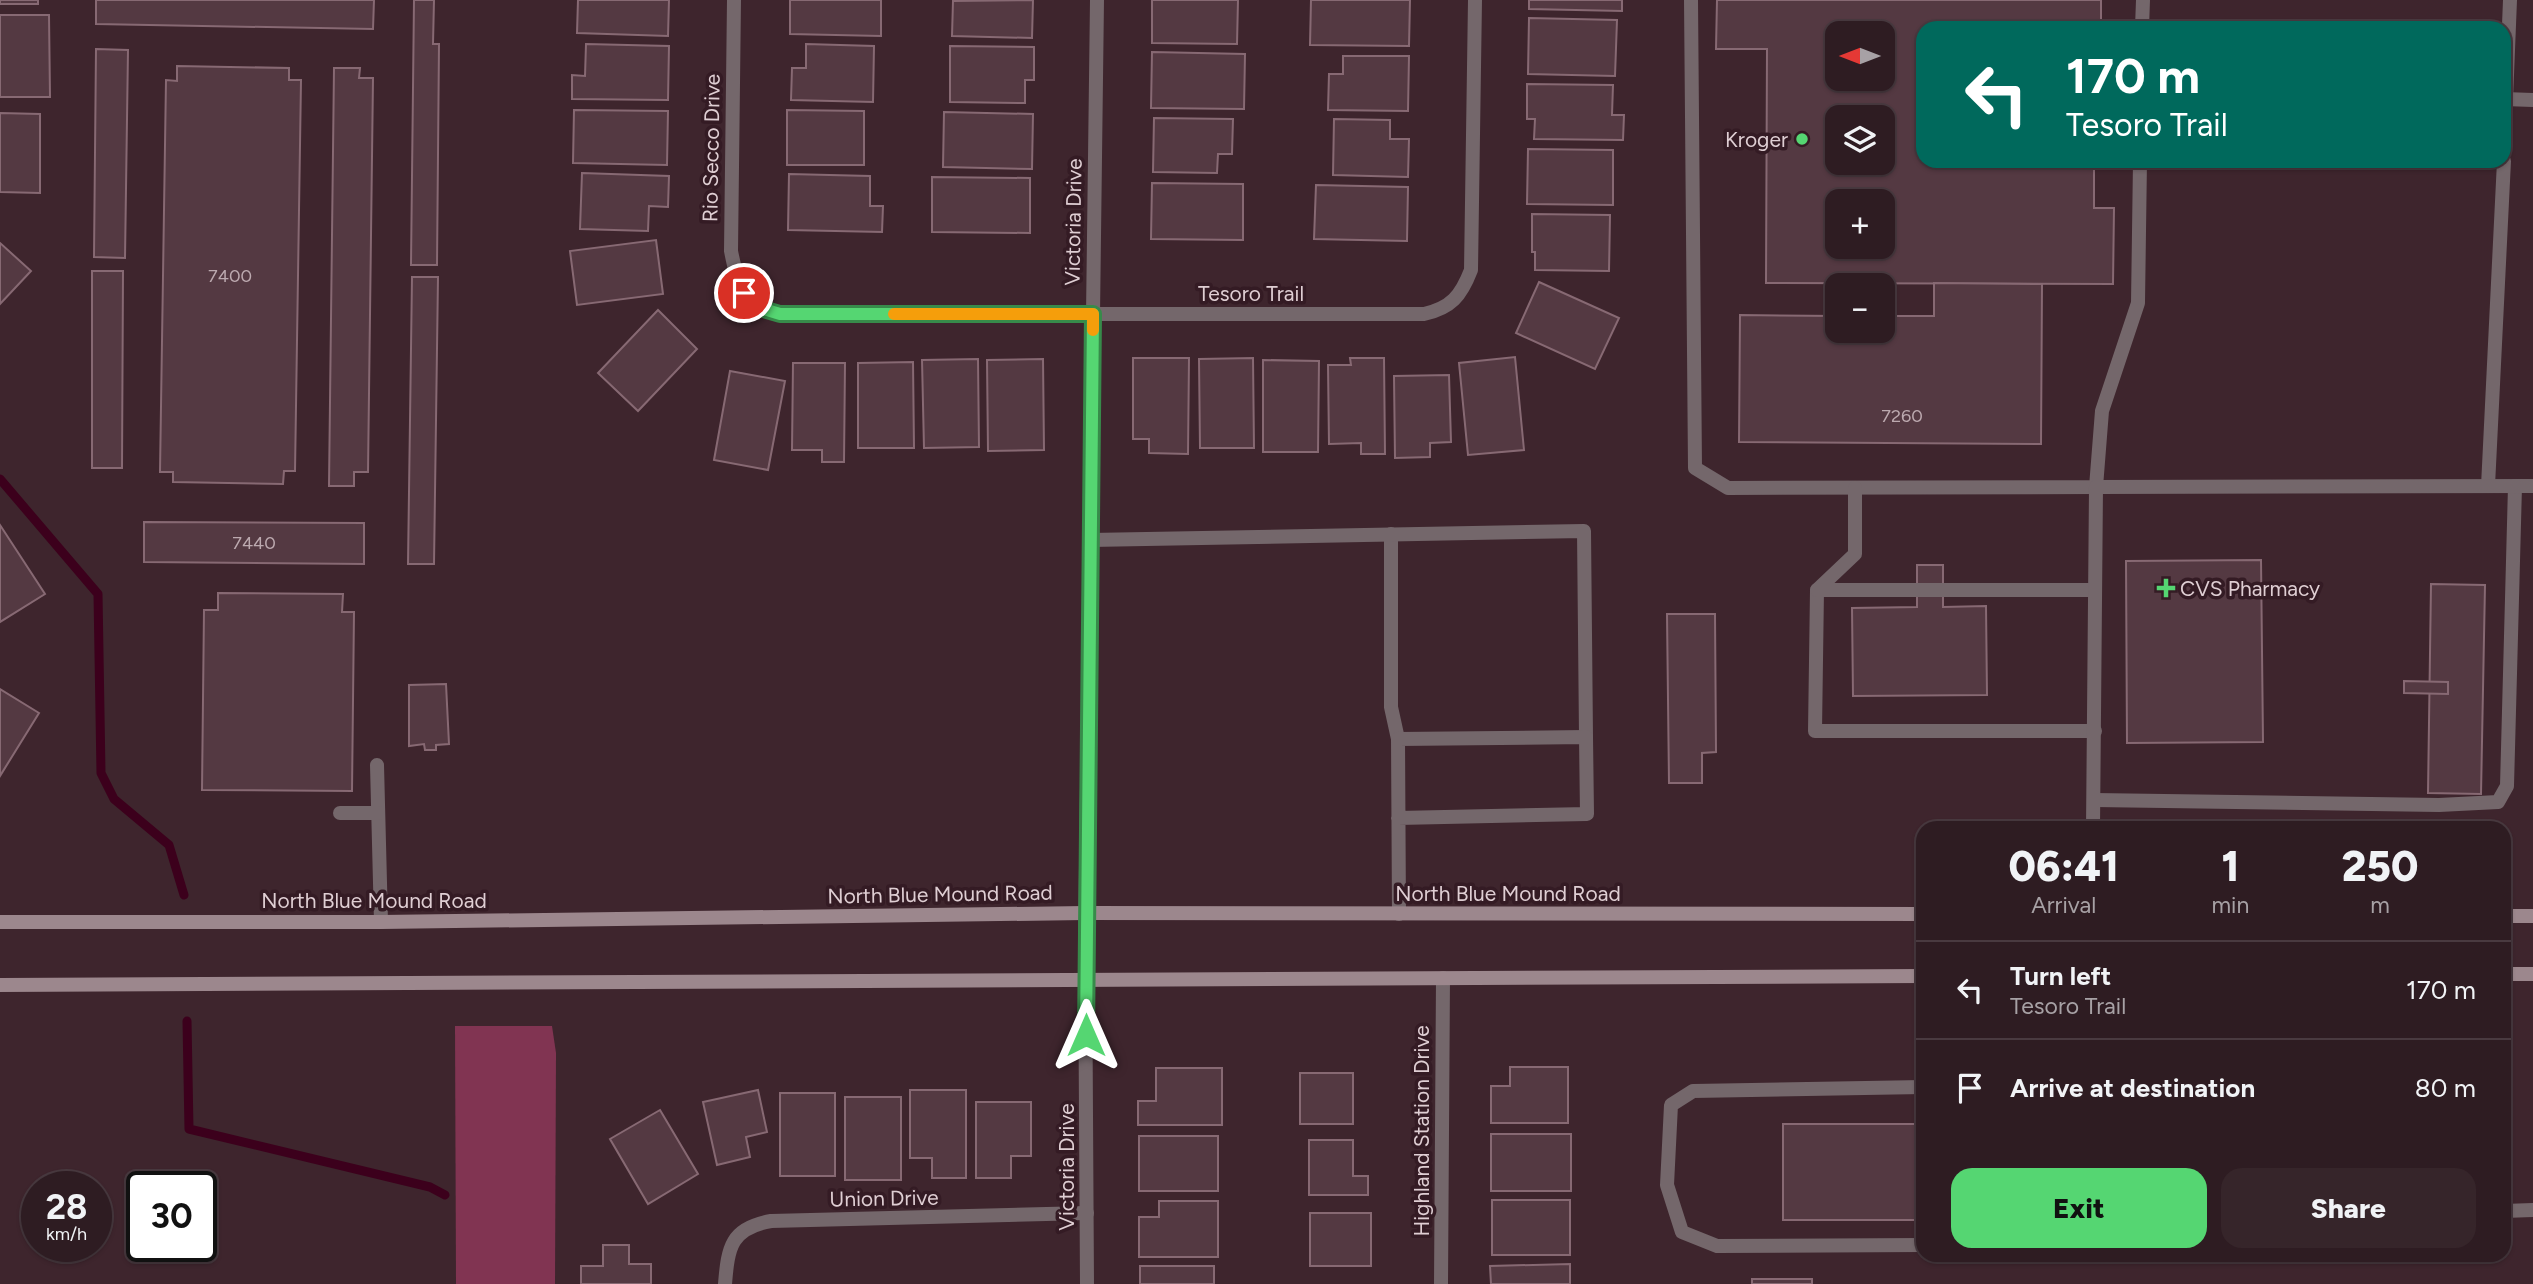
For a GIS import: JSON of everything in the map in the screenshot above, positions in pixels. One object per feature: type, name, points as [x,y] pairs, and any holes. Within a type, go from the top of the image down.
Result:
[{"type":"main road","name":"North Blue Mound Road","points":[[0,922],[381,922],[1085,913],[1916,914]]},
{"type":"main road","points":[[2511,916],[2533,916]]},
{"type":"main road","points":[[2511,974],[2533,974]]},
{"type":"main road","points":[[0,985],[1916,976]]},
{"type":"street","name":"Rio Secco Drive","points":[[734,0],[731,251],[735,274],[744,293]]},
{"type":"street","name":"Victoria Drive","points":[[1087,1284],[1085,913],[1097,0]]},
{"type":"street","name":"Tesoro Trail","points":[[744,293],[760,308],[780,314],[1424,314],[1442,310],[1456,301],[1471,270],[1475,0]]},
{"type":"street","points":[[1691,0],[1695,468],[1728,488],[2533,486]]},
{"type":"street","points":[[2142,21],[2143,0]]},
{"type":"street","points":[[2509,21],[2510,0]]},
{"type":"street","points":[[2511,99],[2533,100]]},
{"type":"street","points":[[2092,821],[2096,487],[2102,411],[2138,303],[2140,168]]},
{"type":"street","points":[[2488,486],[2504,168]]},
{"type":"street","points":[[2094,800],[2439,805],[2498,802],[2507,786],[2515,486]]},
{"type":"street","points":[[1855,488],[1855,554],[1817,590],[1815,732],[2095,731]]},
{"type":"street","points":[[1090,540],[1584,531],[1587,814],[1398,818]]},
{"type":"street","points":[[1391,534],[1391,707],[1398,739],[1399,914]]},
{"type":"street","points":[[1817,590],[2095,590]]},
{"type":"street","points":[[1398,739],[1586,737]]},
{"type":"street","points":[[377,765],[381,922]]},
{"type":"street","points":[[340,813],[378,813]]},
{"type":"street","name":"Highland Station Drive","points":[[1441,1284],[1443,978]]},
{"type":"street","points":[[1916,1087],[1693,1091],[1671,1105],[1667,1185],[1682,1232],[1717,1246],[1916,1245]]},
{"type":"street","points":[[2511,1211],[2533,1210]]},
{"type":"street","name":"Union Drive","points":[[725,1284],[727,1255],[739,1233],[752,1225],[771,1222],[1087,1213]]},
{"type":"shaded area","points":[[455,1026],[552,1026],[556,1053],[555,1284],[456,1284]]},
{"type":"building","points":[[0,0],[38,0],[38,4],[0,4]]},
{"type":"building","points":[[96,0],[374,0],[373,29],[96,24]]},
{"type":"building","points":[[414,0],[434,0],[433,44],[439,44],[437,265],[411,265]]},
{"type":"building","points":[[578,0],[669,0],[668,36],[577,33]]},
{"type":"building","points":[[790,0],[881,0],[881,36],[790,34]]},
{"type":"building","points":[[1033,0],[1032,38],[952,36],[953,1]]},
{"type":"building","points":[[1152,0],[1238,0],[1237,44],[1152,43]]},
{"type":"building","points":[[1311,0],[1410,0],[1409,46],[1310,45]]},
{"type":"building","points":[[1529,0],[1622,0],[1622,11],[1529,9]]},
{"type":"building","name":"Kroger","points":[[1717,0],[2101,0],[2101,21],[1916,21],[1916,168],[2094,168],[2094,208],[2114,208],[2113,284],[1895,283],[1895,273],[1825,273],[1825,283],[1766,283],[1767,49],[1716,49]]},
{"type":"building","points":[[0,15],[49,15],[50,97],[0,97]]},
{"type":"building","points":[[1529,18],[1617,20],[1615,76],[1528,74]]},
{"type":"building","points":[[586,44],[669,46],[668,100],[572,99],[572,75],[585,76]]},
{"type":"building","points":[[806,44],[874,46],[873,102],[791,100],[792,68],[806,68]]},
{"type":"building","points":[[950,46],[1034,47],[1034,80],[1025,80],[1025,103],[950,102]]},
{"type":"building","points":[[96,49],[128,50],[125,258],[94,257]]},
{"type":"building","points":[[1152,52],[1245,54],[1244,109],[1151,108]]},
{"type":"building","points":[[1343,56],[1409,56],[1408,111],[1328,110],[1329,74],[1343,74]]},
{"type":"building","points":[[177,66],[289,68],[289,80],[301,80],[295,471],[284,471],[283,484],[173,482],[173,472],[160,472],[166,80],[177,81]]},
{"type":"building","points":[[334,68],[360,68],[359,78],[373,78],[368,472],[354,472],[354,486],[329,486]]},
{"type":"building","points":[[1527,84],[1613,85],[1612,115],[1624,115],[1623,140],[1534,139],[1535,119],[1527,119]]},
{"type":"building","points":[[574,110],[668,111],[667,165],[573,163]]},
{"type":"building","points":[[787,110],[864,111],[864,165],[787,165]]},
{"type":"building","points":[[944,112],[1033,114],[1032,169],[943,167]]},
{"type":"building","points":[[0,113],[40,114],[40,193],[0,192]]},
{"type":"building","points":[[1154,118],[1233,119],[1232,154],[1218,154],[1217,173],[1153,172]]},
{"type":"building","points":[[1334,119],[1390,120],[1390,139],[1409,139],[1408,177],[1333,175]]},
{"type":"building","points":[[1528,149],[1613,150],[1613,205],[1527,204]]},
{"type":"building","points":[[582,173],[669,176],[668,207],[649,206],[648,231],[580,229]]},
{"type":"building","points":[[789,174],[870,176],[870,206],[883,206],[882,232],[788,230]]},
{"type":"building","points":[[932,177],[1030,178],[1030,233],[932,232]]},
{"type":"building","points":[[1152,183],[1243,184],[1243,240],[1151,239]]},
{"type":"building","points":[[1316,185],[1408,187],[1407,241],[1314,239]]},
{"type":"building","points":[[1532,214],[1610,215],[1609,271],[1535,270]]},
{"type":"building","points":[[656,240],[663,294],[577,305],[570,251]]},
{"type":"building","points":[[0,243],[31,271],[0,304]]},
{"type":"building","points":[[92,271],[123,271],[122,468],[92,468]]},
{"type":"building","points":[[412,277],[438,277],[434,564],[408,564]]},
{"type":"building","points":[[1539,282],[1619,318],[1595,369],[1516,333]]},
{"type":"building","points":[[1934,283],[2042,284],[2041,444],[1739,442],[1740,315],[1825,316],[1825,343],[1895,343],[1895,316],[1934,316]]},
{"type":"building","points":[[658,310],[697,349],[638,411],[598,373]]},
{"type":"building","points":[[1515,357],[1524,450],[1468,455],[1459,363]]},
{"type":"building","points":[[1133,358],[1189,358],[1188,454],[1149,453],[1149,439],[1133,439]]},
{"type":"building","points":[[1253,358],[1254,448],[1200,448],[1199,359]]},
{"type":"building","points":[[1350,358],[1384,358],[1385,454],[1361,454],[1361,443],[1329,444],[1328,365],[1351,365]]},
{"type":"building","points":[[978,359],[979,447],[924,448],[922,360]]},
{"type":"building","points":[[1043,359],[1044,450],[988,451],[987,360]]},
{"type":"building","points":[[1263,360],[1319,361],[1318,452],[1263,452]]},
{"type":"building","points":[[913,362],[914,448],[858,448],[858,363]]},
{"type":"building","points":[[793,363],[845,363],[844,462],[822,462],[822,450],[792,450]]},
{"type":"building","points":[[730,371],[785,381],[768,470],[714,460]]},
{"type":"building","points":[[1449,375],[1451,442],[1430,443],[1430,457],[1395,458],[1394,376]]},
{"type":"building","points":[[144,522],[364,523],[364,564],[144,562]]},
{"type":"building","points":[[0,525],[45,594],[0,622]]},
{"type":"building","name":"CVS Pharmacy","points":[[2261,560],[2263,742],[2127,743],[2126,561]]},
{"type":"building","points":[[1917,565],[1943,565],[1943,607],[1986,606],[1987,695],[1853,696],[1852,608],[1917,607]]},
{"type":"building","points":[[2431,584],[2485,585],[2481,794],[2428,793]]},
{"type":"building","points":[[218,593],[343,594],[342,612],[354,612],[352,791],[202,790],[204,610],[218,610]]},
{"type":"building","points":[[1667,614],[1715,614],[1716,752],[1702,753],[1702,783],[1669,783]]},
{"type":"building","points":[[2404,681],[2448,682],[2448,694],[2404,693]]},
{"type":"building","points":[[446,684],[449,744],[436,745],[436,750],[425,750],[424,744],[409,746],[409,685]]},
{"type":"building","points":[[0,689],[39,713],[0,776]]},
{"type":"building","points":[[1510,1067],[1568,1067],[1568,1123],[1491,1123],[1491,1086],[1510,1086]]},
{"type":"building","points":[[1156,1068],[1222,1068],[1222,1125],[1138,1125],[1138,1101],[1156,1101]]},
{"type":"building","points":[[1300,1073],[1353,1073],[1353,1124],[1300,1124]]},
{"type":"building","points":[[758,1090],[767,1132],[746,1137],[750,1157],[717,1165],[703,1102]]},
{"type":"building","points":[[910,1090],[966,1090],[966,1178],[932,1178],[932,1158],[910,1158]]},
{"type":"building","points":[[780,1093],[835,1093],[835,1176],[780,1176]]},
{"type":"building","points":[[845,1097],[901,1097],[901,1180],[845,1180]]},
{"type":"building","points":[[976,1102],[1031,1102],[1031,1156],[1011,1156],[1011,1178],[976,1178]]},
{"type":"building","points":[[660,1110],[698,1174],[648,1204],[610,1139]]},
{"type":"building","points":[[1783,1124],[1916,1124],[1916,1220],[1783,1220]]},
{"type":"building","points":[[1491,1134],[1571,1134],[1571,1191],[1491,1191]]},
{"type":"building","points":[[1139,1136],[1218,1136],[1218,1191],[1139,1191]]},
{"type":"building","points":[[1309,1140],[1353,1140],[1353,1176],[1368,1176],[1368,1195],[1309,1195]]},
{"type":"building","points":[[1492,1200],[1570,1200],[1570,1255],[1492,1255]]},
{"type":"building","points":[[1159,1201],[1218,1201],[1218,1257],[1139,1257],[1139,1217],[1159,1217]]},
{"type":"building","points":[[1310,1213],[1371,1213],[1371,1266],[1310,1266]]},
{"type":"building","points":[[603,1245],[629,1245],[629,1264],[651,1264],[651,1284],[581,1284],[581,1266],[603,1266]]},
{"type":"building","points":[[1570,1264],[1570,1284],[1491,1284],[1490,1266]]},
{"type":"building","points":[[1140,1266],[1214,1266],[1214,1284],[1140,1284]]},
{"type":"building","points":[[1752,1279],[1812,1279],[1812,1284],[1752,1284]]},
{"type":"waterway","points":[[0,479],[98,594],[101,773],[114,799],[169,845],[184,895]]},
{"type":"waterway","points":[[187,1021],[189,1129],[430,1187],[445,1195]]},
{"type":"slow traffic","points":[[894,314],[1093,314],[1093,330]]},
{"type":"place","name":"Kroger","points":[[1802,139]]},
{"type":"place","name":"CVS Pharmacy","points":[[2166,588]]},
{"type":"route","points":[[744,293],[760,308],[780,314],[1093,314],[1086,1035]]}]
